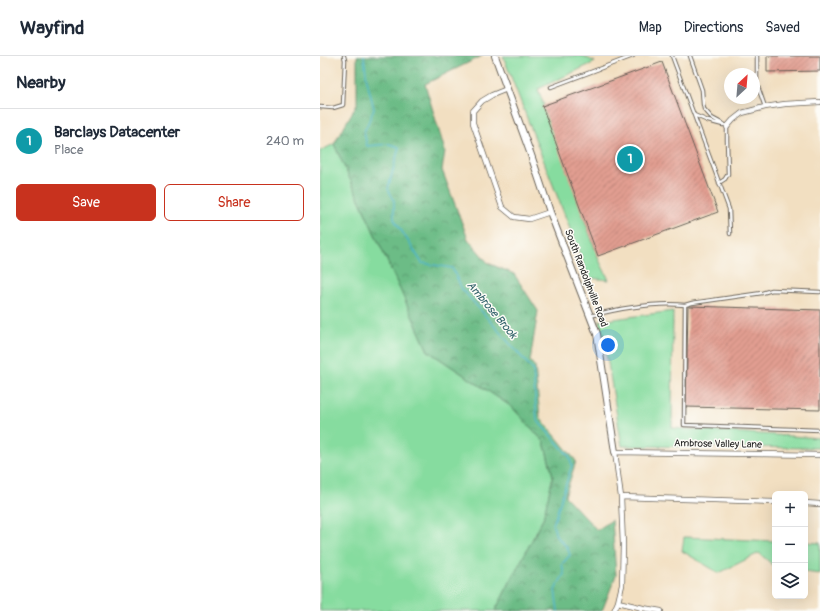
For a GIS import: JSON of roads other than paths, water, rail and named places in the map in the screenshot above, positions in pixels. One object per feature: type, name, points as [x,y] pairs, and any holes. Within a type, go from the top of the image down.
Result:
[{"type":"street","name":"South Randolphville Road","points":[[495,56],[550,212],[597,334],[621,497],[623,546],[622,585],[614,611]]},
{"type":"street","points":[[507,89],[492,95],[472,110],[473,124],[502,207],[514,217],[529,219],[550,212]]},
{"type":"street","points":[[728,127],[733,120],[742,113],[785,104],[820,102]]},
{"type":"street","name":"Ambrose Valley Lane","points":[[615,452],[820,455]]},
{"type":"street","points":[[621,497],[772,502]]},
{"type":"street","points":[[808,503],[820,504]]},
{"type":"street","points":[[618,602],[661,611]]},
{"type":"lane","points":[[320,108],[333,108],[343,104],[344,56]]},
{"type":"lane","points":[[551,87],[633,56]]},
{"type":"lane","points":[[672,56],[729,209],[730,234]]},
{"type":"lane","points":[[690,56],[702,90],[704,109],[712,118],[728,127]]},
{"type":"lane","points":[[757,56],[757,84],[765,107]]},
{"type":"lane","points":[[693,115],[728,127]]},
{"type":"lane","points":[[719,183],[726,179],[728,174],[728,127]]},
{"type":"lane","points":[[590,316],[624,308],[662,304],[685,305],[762,293],[772,290],[820,292]]},
{"type":"lane","points":[[685,305],[684,425],[820,430]]},
{"type":"waterway","name":"Ambrose Brook","points":[[364,56],[367,81],[374,109],[364,132],[367,146],[389,144],[399,147],[388,189],[394,200],[394,219],[422,263],[452,268],[462,289],[533,370],[537,420],[569,456],[572,465],[553,525],[556,536],[567,547],[570,555],[562,564],[564,574],[555,590],[558,611]]},
{"type":"place","name":"Barclays Datacenter","points":[[630,159]]}]
